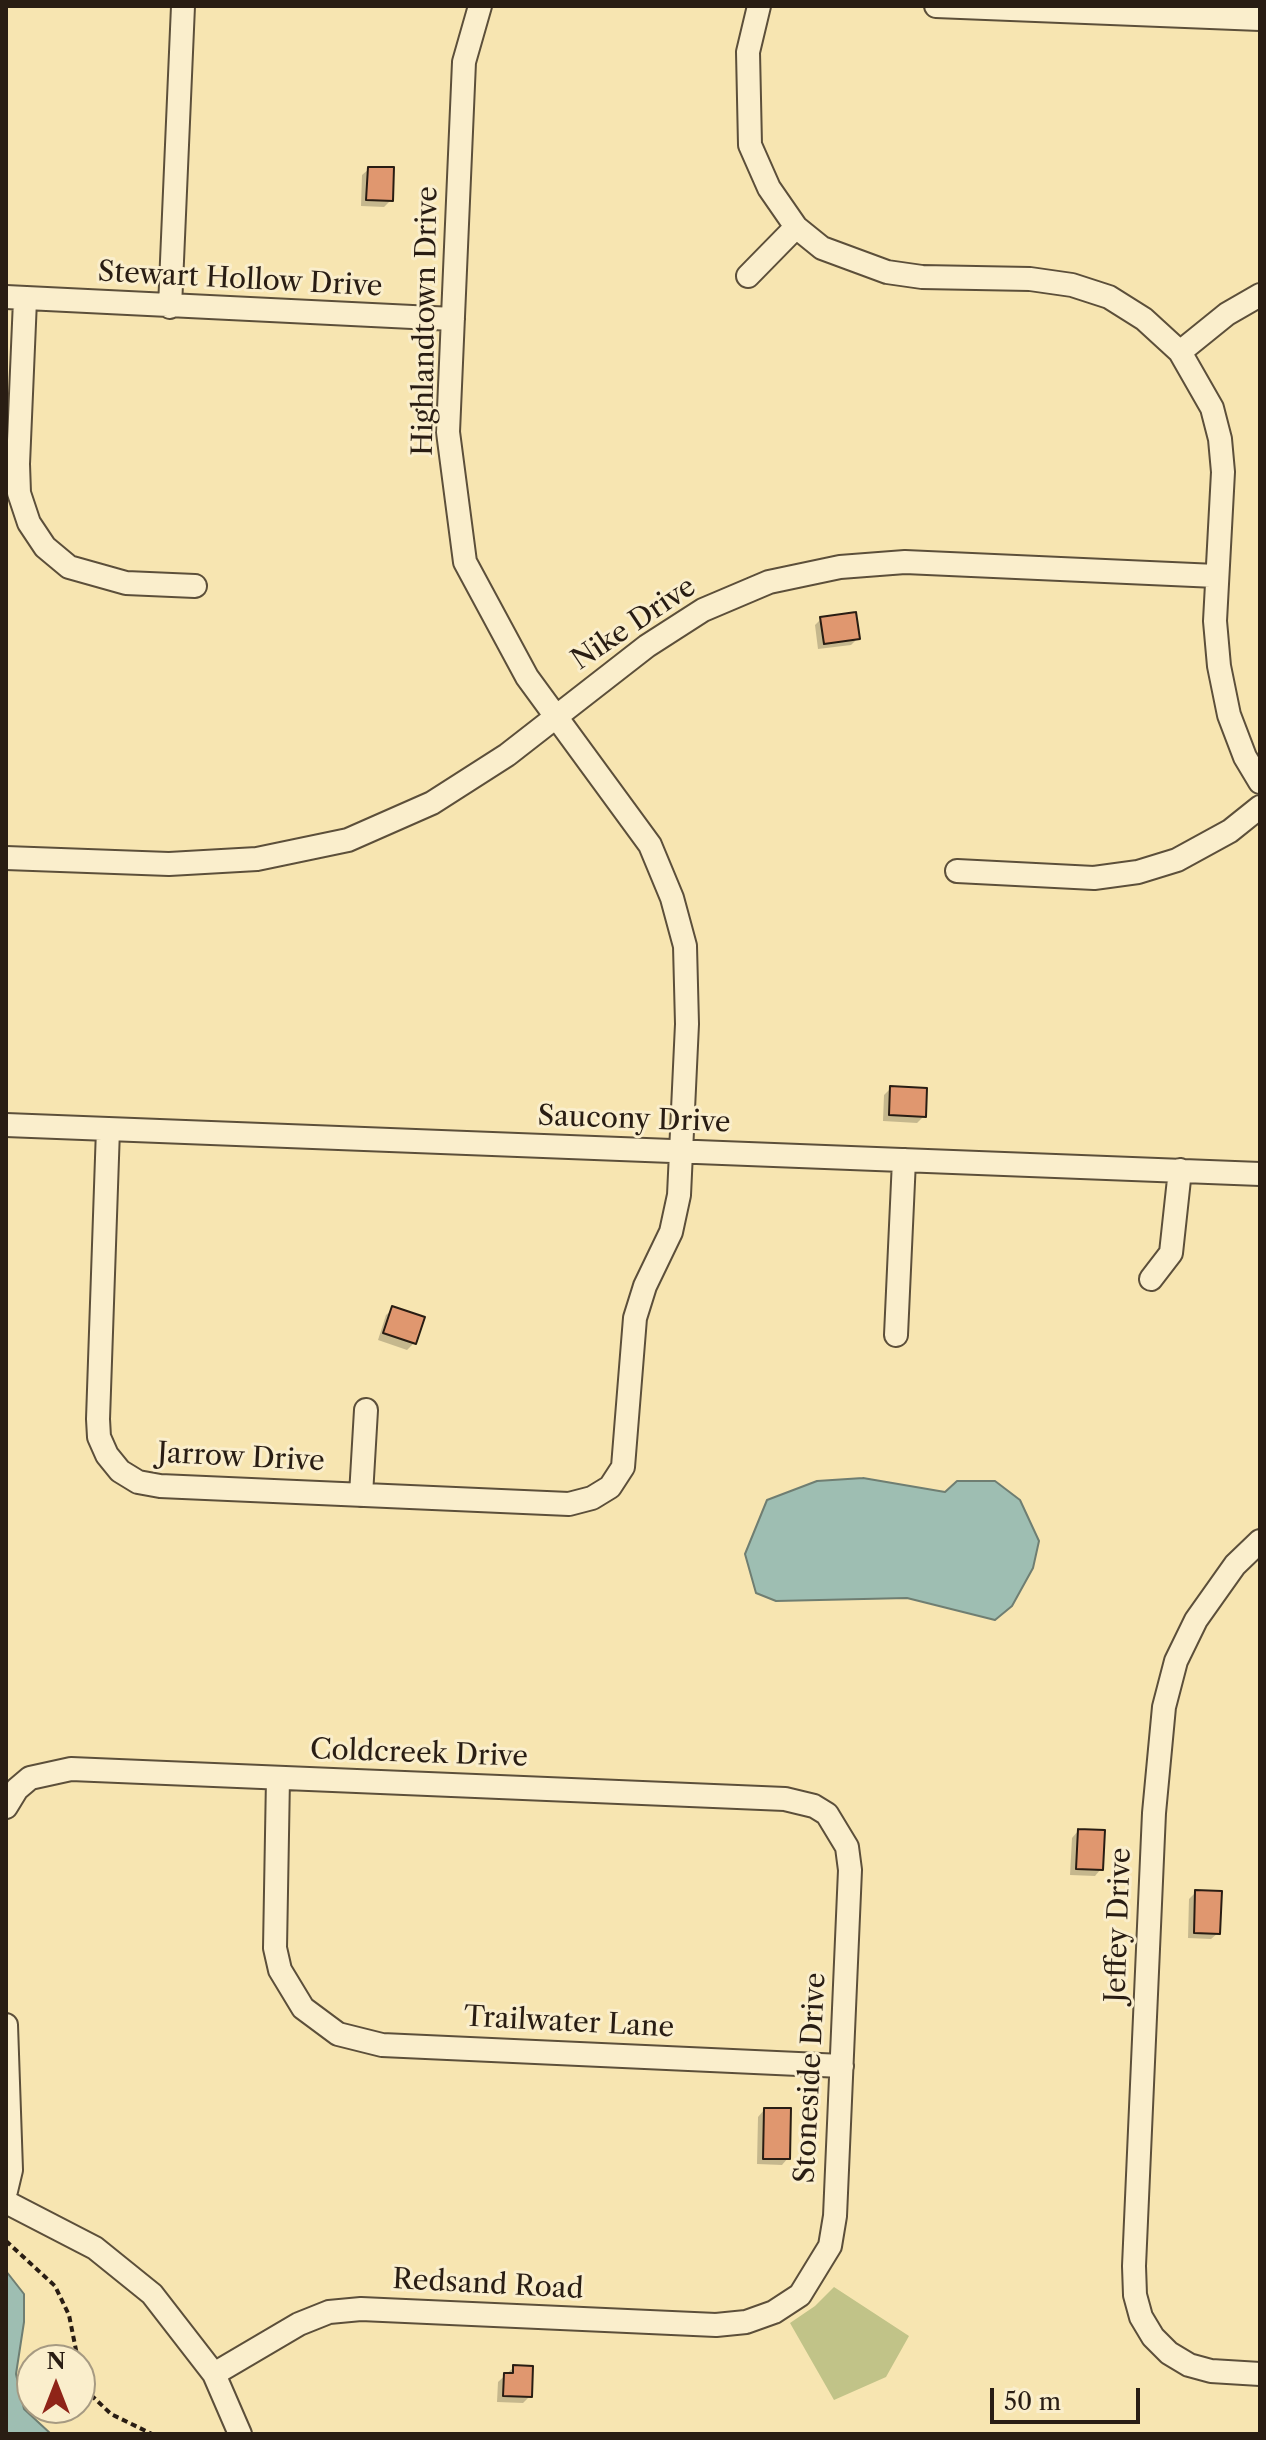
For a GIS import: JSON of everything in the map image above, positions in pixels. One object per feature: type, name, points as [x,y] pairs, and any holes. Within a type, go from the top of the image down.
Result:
[{"type":"street","points":[[170,307],[183,6]]},
{"type":"street","name":"Highlandtown Drive","points":[[480,6],[464,62],[448,432],[465,562],[527,677],[650,845],[672,898],[685,946],[688,1002],[676,1216],[635,1318],[626,1452],[623,1467],[610,1487]]},
{"type":"street","points":[[759,6],[748,52],[750,145],[769,188],[796,227],[822,248],[887,272],[922,277],[1030,279],[1072,285],[1109,297],[1144,319],[1180,352],[1212,408],[1220,439],[1223,472],[1216,576],[1219,666],[1229,715],[1245,757],[1260,782]]},
{"type":"street","points":[[936,6],[1260,19]]},
{"type":"street","points":[[748,276],[796,227]]},
{"type":"street","points":[[1180,352],[1227,314],[1260,295]]},
{"type":"street","points":[[15,299],[19,493],[29,523],[45,547],[69,567],[126,583],[195,586]]},
{"type":"street","name":"Stewart Hollow Drive","points":[[15,299],[453,319]]},
{"type":"street","name":"Nike Drive","points":[[6,858],[169,864],[302,853],[348,840],[432,803],[507,755],[556,715],[703,610],[769,582],[840,567],[905,562],[1216,576]]},
{"type":"street","points":[[957,871],[1094,878],[1138,872],[1177,860],[1230,831],[1260,807]]},
{"type":"street","name":"Saucony Drive","points":[[6,1125],[1260,1174]]},
{"type":"street","name":"Jarrow Drive","points":[[108,1129],[98,1419],[99,1437],[111,1464],[138,1482],[160,1486],[569,1504],[592,1498],[610,1487]]},
{"type":"street","points":[[896,1335],[904,1160]]},
{"type":"street","points":[[1151,1279],[1171,1253],[1180,1170]]},
{"type":"street","points":[[361,1495],[366,1410]]},
{"type":"street","name":"Jeffey Drive","points":[[1260,1541],[1218,1586],[1196,1620],[1176,1661],[1157,1758],[1134,2266],[1135,2295],[1153,2337],[1169,2353],[1189,2365],[1260,2374]]},
{"type":"street","name":"Coldcreek Drive","points":[[6,1807],[17,1789],[30,1778],[51,1771],[785,1799],[814,1806],[837,1826]]},
{"type":"street","name":"Trailwater Lane","points":[[278,1778],[275,1948],[280,1970],[303,2008],[338,2034],[382,2045],[842,2066]]},
{"type":"street","name":"Stoneside Drive","points":[[774,2312],[800,2295],[830,2246],[835,2216],[850,1870],[847,1847],[837,1826]]},
{"type":"street","points":[[6,2025],[11,2170],[6,2191]]},
{"type":"street","points":[[6,2202],[95,2248],[128,2273],[162,2306],[214,2374],[240,2434]]},
{"type":"street","name":"Redsand Road","points":[[214,2374],[299,2324],[329,2312],[361,2309],[716,2325],[746,2322],[774,2312]]},
{"type":"path","points":[[6,2241],[55,2286],[69,2315],[75,2344]]},
{"type":"path","points":[[96,2400],[111,2414],[152,2434]]},
{"type":"green space","points":[[834,2287],[909,2336],[886,2377],[834,2400],[790,2323],[815,2306]]},
{"type":"shaded area","points":[[863,1478],[945,1492],[957,1481],[995,1481],[1020,1500],[1039,1541],[1033,1568],[1012,1606],[995,1620],[907,1598],[776,1601],[756,1593],[745,1554],[767,1500],[817,1481]]},
{"type":"shaded area","points":[[6,2271],[24,2294],[21,2344],[16,2344],[16,2424],[40,2424],[51,2434],[6,2434]]},
{"type":"building","points":[[368,167],[394,167],[393,201],[366,200]]},
{"type":"building","points":[[856,612],[860,639],[824,644],[820,617]]},
{"type":"building","points":[[890,1086],[927,1088],[926,1117],[889,1115]]},
{"type":"building","points":[[392,1306],[425,1317],[416,1344],[383,1333]]},
{"type":"building","points":[[1078,1829],[1105,1830],[1103,1870],[1076,1869]]},
{"type":"building","points":[[1195,1890],[1222,1891],[1220,1934],[1194,1933]]},
{"type":"building","points":[[764,2108],[791,2108],[790,2159],[763,2159]]},
{"type":"building","points":[[513,2365],[533,2366],[532,2397],[503,2396],[504,2373],[513,2373]]}]
